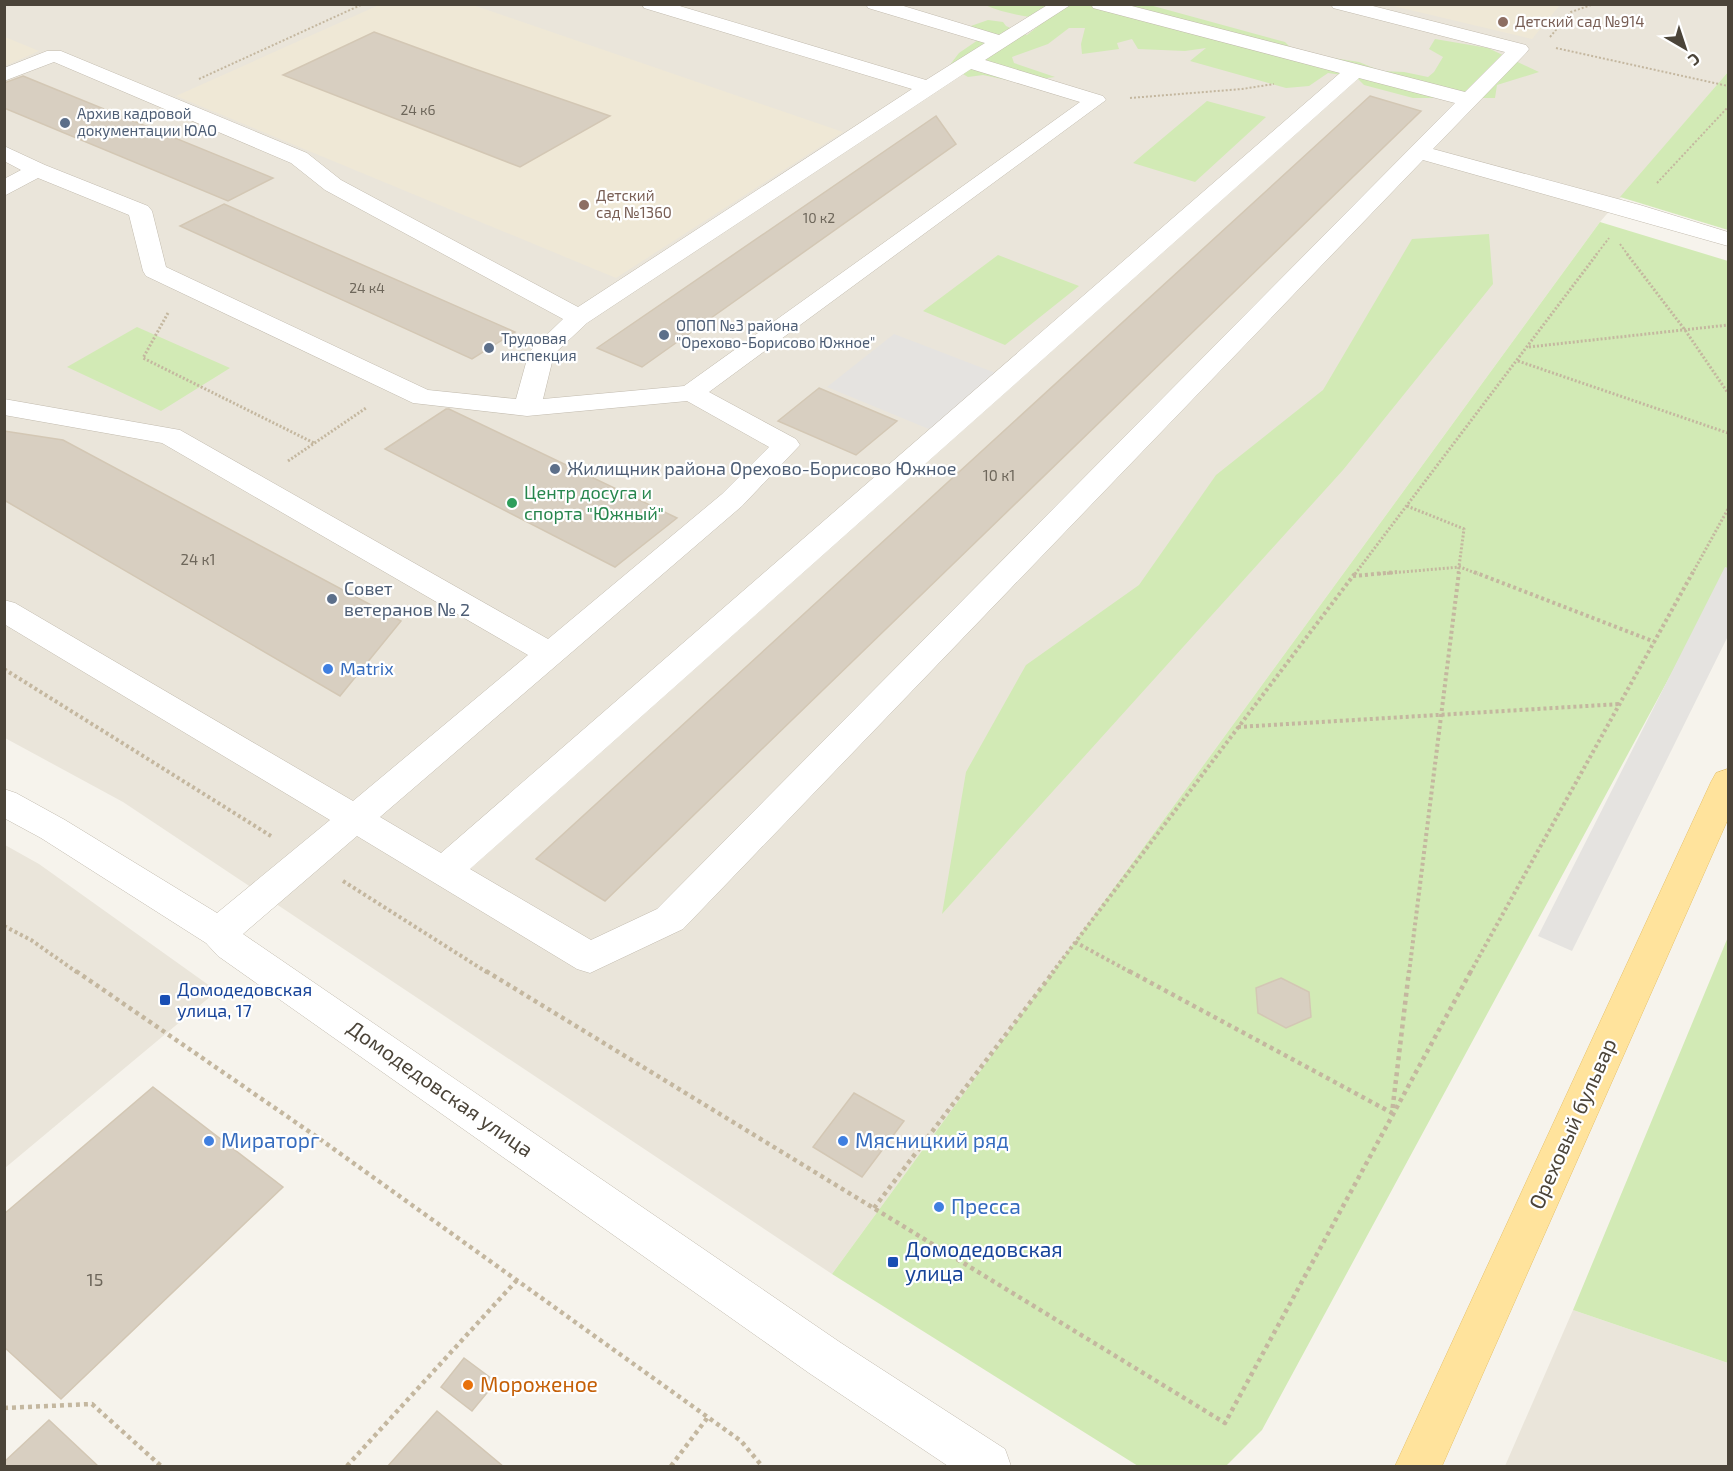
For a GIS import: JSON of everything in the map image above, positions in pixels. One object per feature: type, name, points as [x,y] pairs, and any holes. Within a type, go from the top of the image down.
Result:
[{"type":"main road","name":"Ореховый бульвар","points":[[1418,1467],[1728,782]]},
{"type":"street","points":[[651,4],[929,88]]},
{"type":"street","points":[[875,4],[1002,42]]},
{"type":"street","points":[[527,408],[542,352],[578,318],[968,62],[1063,4]]},
{"type":"street","points":[[1100,4],[1350,75],[1469,100]]},
{"type":"street","points":[[4,610],[590,958],[670,919],[1519,49],[1340,4]]},
{"type":"street","points":[[4,75],[54,55],[158,98],[299,158],[333,185],[562,307],[578,318]]},
{"type":"street","points":[[968,62],[1096,100]]},
{"type":"street","points":[[443,872],[1350,75]]},
{"type":"street","points":[[4,152],[37,170],[140,211],[155,271],[422,397],[527,408],[691,393],[1096,100]]},
{"type":"street","points":[[1418,152],[1632,210],[1728,239]]},
{"type":"street","points":[[4,189],[37,170]]},
{"type":"street","points":[[219,933],[732,500],[786,445],[691,393]]},
{"type":"street","points":[[4,407],[170,436],[550,654]]},
{"type":"street","name":"Домодедовская улица","points":[[4,802],[53,829],[219,933],[231,945],[815,1351],[988,1467]]},
{"type":"path","points":[[158,98],[363,4]]},
{"type":"path","points":[[1550,37],[1571,12],[1594,4]]},
{"type":"path","points":[[1554,48],[1728,86]]},
{"type":"path","points":[[1096,100],[1242,89],[1350,75]]},
{"type":"path","points":[[874,1208],[1612,234],[1728,107]]},
{"type":"path","points":[[1612,234],[1685,330],[1728,393]]},
{"type":"path","points":[[184,285],[143,358],[314,443]]},
{"type":"path","points":[[1528,347],[1728,325]]},
{"type":"path","points":[[1518,361],[1728,433]]},
{"type":"path","points":[[255,484],[398,386]]},
{"type":"path","points":[[1392,1113],[1464,529],[1407,506]]},
{"type":"path","points":[[4,669],[489,973],[1225,1423],[1392,1113],[1728,508]]},
{"type":"path","points":[[1353,576],[1460,567],[1655,642]]},
{"type":"path","points":[[1238,727],[1621,704]]},
{"type":"path","points":[[4,926],[31,939],[317,1137],[741,1441],[762,1467]]},
{"type":"path","points":[[1075,942],[1392,1113]]},
{"type":"path","points":[[347,1467],[517,1280]]},
{"type":"path","points":[[4,1408],[92,1404],[161,1467]]},
{"type":"path","points":[[671,1467],[708,1417]]},
{"type":"shaded area","name":"Детский сад №1360","points":[[470,4],[843,132],[616,278],[176,96],[379,5]]},
{"type":"shaded area","points":[[1728,4],[1728,72],[1600,222],[832,1274],[123,802],[5,738],[4,5]]},
{"type":"shaded area","name":"Детский сад №914","points":[[1389,5],[1560,5],[1532,39]]},
{"type":"shaded area","points":[[5,37],[39,51],[5,66]]},
{"type":"shaded area","points":[[894,334],[1006,377],[941,434],[827,387]]},
{"type":"shaded area","points":[[1725,567],[1728,568],[1728,636],[1572,951],[1538,936]]},
{"type":"shaded area","points":[[5,845],[39,864],[217,991],[5,1168]]},
{"type":"shaded area","points":[[1573,1310],[1728,1363],[1728,1466],[1505,1466]]},
{"type":"green space","points":[[1146,4],[1285,42],[1295,52],[1359,62],[1381,71],[1404,72],[1428,77],[1443,57],[1429,49],[1435,39],[1488,48],[1539,72],[1497,85],[1495,98],[1413,98],[1364,85],[1356,77],[1328,73],[1309,86],[1286,88],[1190,61],[1206,48],[1185,51],[1138,49],[1132,39],[1117,43],[1119,49],[1082,54],[1081,44],[1085,28],[1069,28],[1048,44],[1012,57],[1014,63],[1055,77],[1016,82],[983,75],[968,77],[949,66],[959,53],[978,40],[968,27],[988,20],[1003,22],[1006,26],[1027,35],[1046,20],[1008,13],[985,5]]},
{"type":"green space","points":[[1728,72],[1728,230],[1620,197]]},
{"type":"green space","points":[[1207,101],[1266,117],[1195,182],[1133,163]]},
{"type":"green space","points":[[1600,222],[1728,261],[1728,569],[1262,1430],[1226,1466],[1138,1466],[832,1274]]},
{"type":"green space","points":[[1489,234],[1493,284],[1343,470],[942,914],[966,772],[1026,665],[1139,585],[1216,475],[1323,390],[1412,239]]},
{"type":"green space","points":[[998,255],[1079,286],[1005,345],[923,311]]},
{"type":"green space","points":[[137,327],[230,368],[161,411],[67,367]]},
{"type":"green space","points":[[1728,937],[1728,1363],[1573,1310]]},
{"type":"building","points":[[374,32],[610,116],[520,167],[283,75]]},
{"type":"building","points":[[23,76],[273,178],[228,201],[4,108],[4,83]]},
{"type":"building","points":[[1370,96],[1421,111],[605,901],[536,859]]},
{"type":"building","points":[[936,116],[956,144],[642,367],[597,348]]},
{"type":"building","points":[[224,204],[515,332],[472,359],[180,226]]},
{"type":"building","points":[[819,388],[897,421],[856,455],[778,421]]},
{"type":"building","points":[[446,409],[677,518],[615,567],[385,449]]},
{"type":"building","points":[[4,431],[63,440],[401,621],[340,696],[4,500]]},
{"type":"building","points":[[1281,978],[1309,992],[1311,1017],[1286,1028],[1258,1013],[1256,988]]},
{"type":"building","points":[[153,1087],[283,1187],[61,1399],[4,1347],[4,1214]]},
{"type":"building","points":[[854,1093],[904,1121],[862,1177],[813,1147]]},
{"type":"building","name":"Мороженое","points":[[464,1358],[496,1382],[472,1411],[441,1387]]},
{"type":"building","points":[[437,1411],[504,1467],[387,1467]]},
{"type":"building","points":[[49,1420],[99,1467],[4,1467],[4,1462]]},
{"type":"place","name":"Детский сад №914","points":[[1503,22]]},
{"type":"place","name":"Архив кадровой документации ЮАО","points":[[65,123]]},
{"type":"place","name":"Детский сад №1360","points":[[584,205]]},
{"type":"place","name":"ОПОП №3 района \"Орехово-Борисово Южное\"","points":[[664,335]]},
{"type":"place","name":"Трудовая инспекция","points":[[489,348]]},
{"type":"place","name":"Жилищник района Орехово-Борисово Южное","points":[[555,469]]},
{"type":"place","name":"Центр досуга и спорта \"Южный\"","points":[[512,503]]},
{"type":"place","name":"Совет ветеранов № 2","points":[[332,599]]},
{"type":"place","name":"Matrix","points":[[328,669]]},
{"type":"place","name":"Домодедовская улица, 17","points":[[165,1000]]},
{"type":"place","name":"Мираторг","points":[[209,1141]]},
{"type":"place","name":"Мясницкий ряд","points":[[843,1141]]},
{"type":"place","name":"Пресса","points":[[939,1207]]},
{"type":"place","name":"Домодедовская улица","points":[[893,1262]]},
{"type":"place","name":"Мороженое","points":[[468,1385]]}]
